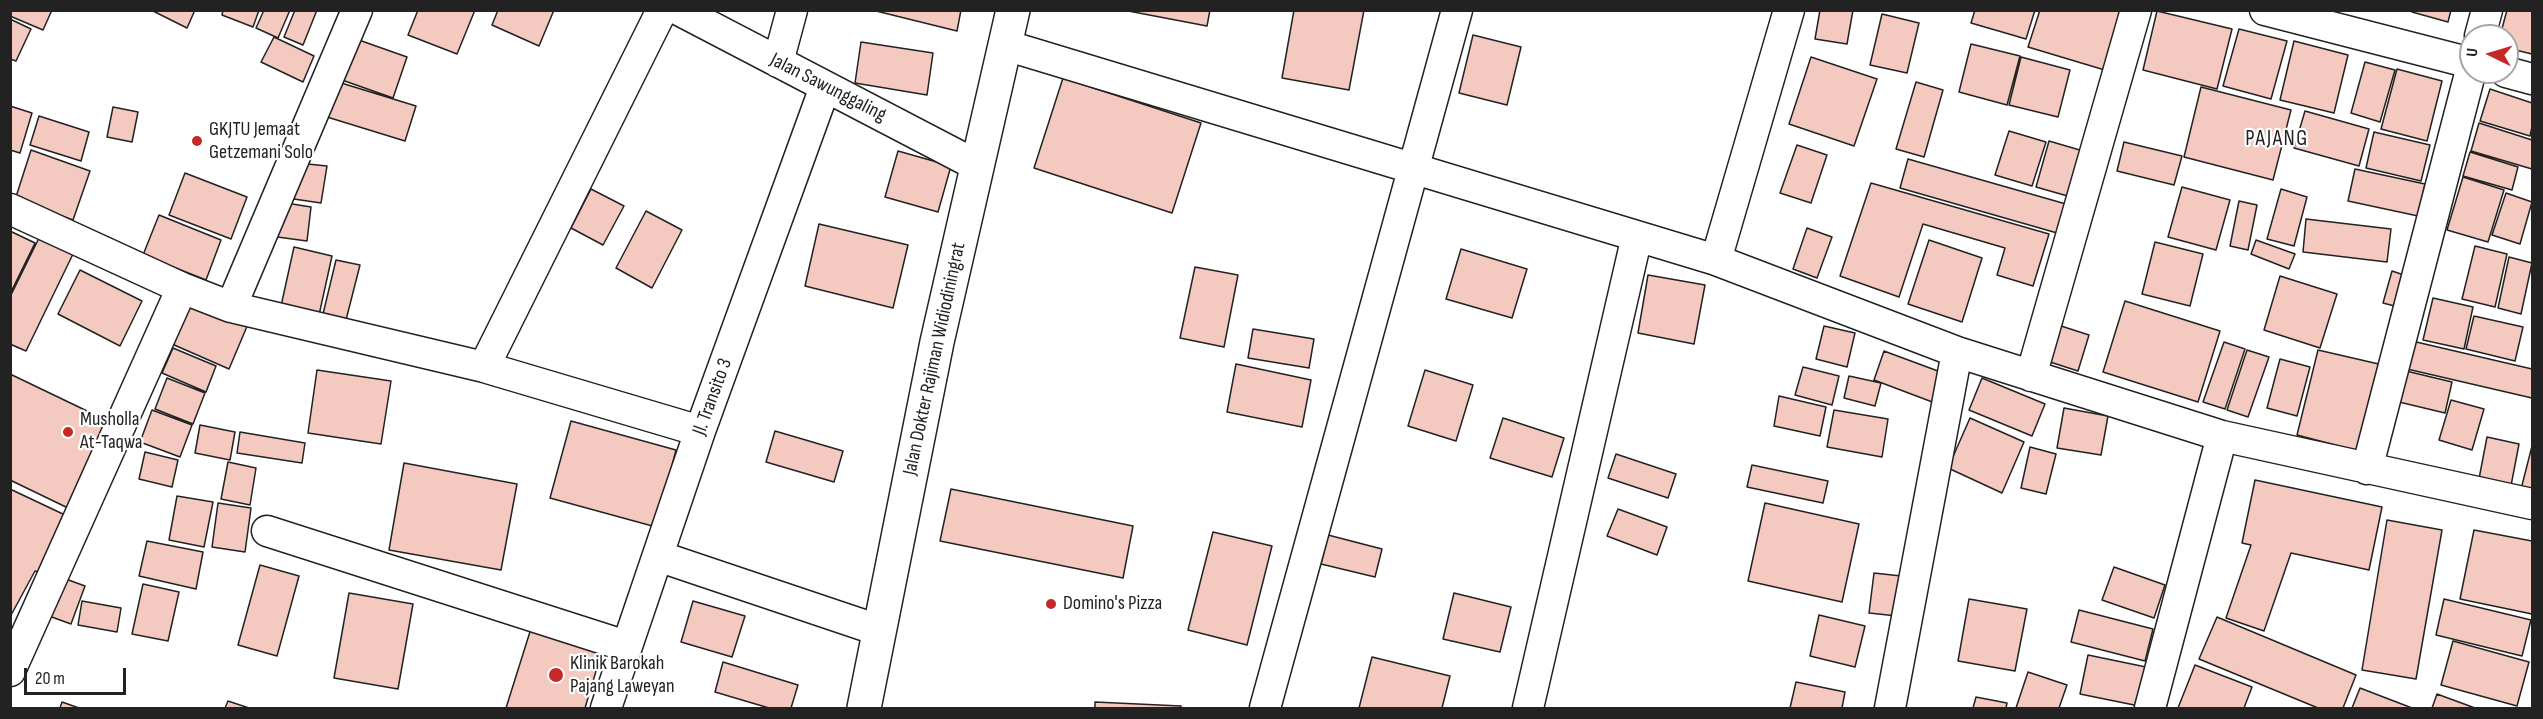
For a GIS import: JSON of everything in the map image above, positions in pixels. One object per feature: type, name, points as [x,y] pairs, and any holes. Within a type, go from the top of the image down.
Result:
[{"type":"main road","name":"Jalan Dokter Rajiman Widiodiningrat","points":[[864,708],[937,342],[1013,10]]},
{"type":"street","points":[[231,308],[357,10]]},
{"type":"street","points":[[484,367],[662,10]]},
{"type":"street","name":"Jalan Sawunggaling","points":[[679,10],[978,166]]},
{"type":"street","points":[[778,62],[792,10]]},
{"type":"street","points":[[1265,708],[1457,10]]},
{"type":"street","points":[[1716,260],[1789,10]]},
{"type":"street","points":[[2031,376],[2136,10]]},
{"type":"street","points":[[2265,10],[2459,60]]},
{"type":"street","points":[[1005,45],[1716,260],[1957,352],[2222,436],[2532,504]]},
{"type":"street","points":[[2367,469],[2467,84]]},
{"type":"street","name":"Jl. Transito 3","points":[[606,708],[700,431],[825,87]]},
{"type":"street","points":[[10,209],[231,308],[484,367],[700,431]]},
{"type":"street","points":[[1528,708],[1637,236]]},
{"type":"street","points":[[10,671],[182,288]]},
{"type":"street","points":[[1890,708],[1957,352]]},
{"type":"street","points":[[2150,708],[2222,436]]},
{"type":"street","points":[[267,531],[626,646]]},
{"type":"street","points":[[658,556],[878,630]]},
{"type":"building","points":[[10,10],[52,10],[43,30],[10,16]]},
{"type":"building","points":[[151,10],[195,10],[187,28]]},
{"type":"building","points":[[223,10],[259,10],[253,27],[222,15]]},
{"type":"building","points":[[264,10],[290,10],[278,38],[256,28]]},
{"type":"building","points":[[295,10],[317,10],[303,45],[284,37]]},
{"type":"building","points":[[418,10],[475,10],[457,54],[408,35]]},
{"type":"building","points":[[498,10],[554,10],[539,46],[492,25]]},
{"type":"building","points":[[872,10],[961,10],[957,31]]},
{"type":"building","points":[[1123,10],[1210,10],[1207,26]]},
{"type":"building","points":[[1294,10],[1364,10],[1349,90],[1282,78]]},
{"type":"building","points":[[1820,10],[1853,10],[1847,44],[1815,39]]},
{"type":"building","points":[[1975,10],[2035,10],[2026,39],[1971,23]]},
{"type":"building","points":[[2040,10],[2126,10],[2108,71],[2028,47]]},
{"type":"building","points":[[2412,10],[2451,10],[2448,22],[2412,12]]},
{"type":"building","points":[[2507,10],[2532,10],[2532,54],[2519,51],[2519,24],[2503,24]]},
{"type":"building","points":[[2157,11],[2232,29],[2217,89],[2143,70]]},
{"type":"building","points":[[1882,14],[1919,23],[1907,73],[1870,65]]},
{"type":"building","points":[[10,19],[31,29],[16,61],[10,59]]},
{"type":"building","points":[[2239,29],[2287,41],[2271,99],[2223,86]]},
{"type":"building","points":[[1473,35],[1521,47],[1507,105],[1459,93]]},
{"type":"building","points":[[274,37],[314,56],[303,82],[261,62]]},
{"type":"building","points":[[356,39],[407,57],[393,98],[342,80]]},
{"type":"building","points":[[2294,41],[2348,55],[2334,113],[2280,100]]},
{"type":"building","points":[[861,42],[933,53],[927,95],[855,83]]},
{"type":"building","points":[[1971,44],[2020,56],[2007,105],[1959,92]]},
{"type":"building","points":[[1811,57],[1877,79],[1854,146],[1789,124]]},
{"type":"building","points":[[2021,57],[2070,70],[2058,117],[2009,105]]},
{"type":"building","points":[[2365,62],[2395,70],[2380,122],[2351,113]]},
{"type":"building","points":[[2397,69],[2442,81],[2427,141],[2381,129]]},
{"type":"building","points":[[1063,78],[1201,123],[1172,213],[1034,168]]},
{"type":"building","points":[[338,82],[416,106],[405,141],[327,117]]},
{"type":"building","points":[[1916,82],[1943,90],[1924,157],[1896,149]]},
{"type":"building","points":[[2201,87],[2291,110],[2273,180],[2184,157]]},
{"type":"building","points":[[2490,89],[2532,103],[2530,136],[2480,121]]},
{"type":"building","points":[[10,106],[32,113],[20,153],[10,150]]},
{"type":"building","points":[[113,107],[138,112],[132,142],[107,137]]},
{"type":"building","points":[[2305,111],[2369,129],[2359,166],[2294,148]]},
{"type":"building","points":[[39,116],[89,132],[81,161],[30,145]]},
{"type":"building","points":[[2479,123],[2532,140],[2532,169],[2471,151]]},
{"type":"building","points":[[2009,131],[2046,142],[2032,186],[1995,175]]},
{"type":"building","points":[[2374,132],[2430,145],[2421,181],[2366,168]]},
{"type":"building","points":[[2049,141],[2090,153],[2078,199],[2036,187]]},
{"type":"building","points":[[2124,142],[2182,156],[2174,185],[2117,171]]},
{"type":"building","points":[[1797,145],[1827,155],[1811,203],[1780,193]]},
{"type":"building","points":[[31,150],[90,171],[73,220],[15,200]]},
{"type":"building","points":[[898,151],[951,166],[938,212],[885,197]]},
{"type":"building","points":[[2470,152],[2518,167],[2512,190],[2463,176]]},
{"type":"building","points":[[1908,159],[2073,206],[2064,235],[1900,188]]},
{"type":"building","points":[[298,163],[327,166],[321,203],[287,198]]},
{"type":"building","points":[[2355,169],[2425,184],[2418,216],[2348,201]]},
{"type":"building","points":[[185,173],[247,197],[231,239],[169,215]]},
{"type":"building","points":[[2463,177],[2504,190],[2488,242],[2447,230]]},
{"type":"building","points":[[1871,183],[2049,234],[2033,286],[1997,275],[2005,248],[1923,224],[1899,297],[1840,276]]},
{"type":"building","points":[[2182,187],[2230,200],[2216,250],[2168,237]]},
{"type":"building","points":[[591,189],[624,206],[603,245],[571,228]]},
{"type":"building","points":[[2281,189],[2307,197],[2294,246],[2267,239]]},
{"type":"building","points":[[2506,193],[2532,202],[2520,244],[2492,235]]},
{"type":"building","points":[[2239,201],[2257,205],[2248,250],[2230,246]]},
{"type":"building","points":[[280,202],[311,207],[307,241],[270,236]]},
{"type":"building","points":[[646,211],[682,230],[652,288],[616,268]]},
{"type":"building","points":[[159,215],[221,240],[206,280],[143,255]]},
{"type":"building","points":[[2306,219],[2391,229],[2387,262],[2303,252]]},
{"type":"building","points":[[819,224],[908,245],[893,308],[805,286]]},
{"type":"building","points":[[1807,228],[1832,237],[1817,278],[1793,269]]},
{"type":"building","points":[[10,231],[35,243],[10,294]]},
{"type":"building","points":[[40,236],[74,252],[26,351],[10,344],[10,297]]},
{"type":"building","points":[[1929,240],[1982,258],[1962,322],[1908,304]]},
{"type":"building","points":[[2256,240],[2295,254],[2289,269],[2251,254]]},
{"type":"building","points":[[2155,242],[2203,254],[2190,306],[2142,294]]},
{"type":"building","points":[[2475,246],[2507,254],[2495,307],[2462,299]]},
{"type":"building","points":[[294,247],[332,256],[319,315],[281,306]]},
{"type":"building","points":[[1461,249],[1527,269],[1512,318],[1446,299]]},
{"type":"building","points":[[2509,257],[2532,263],[2521,314],[2498,308]]},
{"type":"building","points":[[336,260],[360,265],[346,320],[323,314]]},
{"type":"building","points":[[1195,267],[1238,275],[1224,347],[1180,338]]},
{"type":"building","points":[[80,270],[142,301],[120,346],[58,314]]},
{"type":"building","points":[[2392,271],[2410,277],[2402,308],[2383,303]]},
{"type":"building","points":[[1648,275],[1705,285],[1694,344],[1638,333]]},
{"type":"building","points":[[2280,276],[2337,294],[2320,348],[2264,330]]},
{"type":"building","points":[[2433,298],[2473,307],[2464,349],[2423,340]]},
{"type":"building","points":[[190,299],[248,324],[229,369],[172,344]]},
{"type":"building","points":[[2125,301],[2220,331],[2198,402],[2103,372]]},
{"type":"building","points":[[2474,316],[2523,327],[2515,361],[2466,349]]},
{"type":"building","points":[[2058,325],[2089,335],[2078,371],[2047,361]]},
{"type":"building","points":[[1824,326],[1855,333],[1847,367],[1816,359]]},
{"type":"building","points":[[1253,329],[1314,339],[1309,368],[1248,358]]},
{"type":"building","points":[[2412,341],[2532,369],[2532,398],[2407,369]]},
{"type":"building","points":[[2224,342],[2245,349],[2225,409],[2203,402]]},
{"type":"building","points":[[173,348],[216,366],[206,392],[162,373]]},
{"type":"building","points":[[2247,350],[2269,357],[2248,417],[2227,410]]},
{"type":"building","points":[[2318,350],[2383,365],[2362,452],[2297,435]]},
{"type":"building","points":[[1884,351],[1946,374],[1935,403],[1874,380]]},
{"type":"building","points":[[2280,359],[2310,367],[2297,416],[2267,408]]},
{"type":"building","points":[[1236,364],[1311,380],[1302,427],[1227,412]]},
{"type":"building","points":[[1803,367],[1839,376],[1832,405],[1795,395]]},
{"type":"building","points":[[317,370],[391,381],[381,444],[308,433]]},
{"type":"building","points":[[1425,370],[1473,385],[1456,441],[1408,426]]},
{"type":"building","points":[[2406,371],[2452,382],[2445,413],[2399,402]]},
{"type":"building","points":[[10,374],[110,422],[68,508],[10,480]]},
{"type":"building","points":[[1849,376],[1881,383],[1875,406],[1844,398]]},
{"type":"building","points":[[167,378],[205,393],[193,424],[155,409]]},
{"type":"building","points":[[1982,378],[2045,404],[2032,436],[1969,410]]},
{"type":"building","points":[[1779,396],[1826,407],[1820,436],[1774,426]]},
{"type":"building","points":[[2451,400],[2484,409],[2472,450],[2439,440]]},
{"type":"building","points":[[2064,408],[2108,416],[2101,455],[2057,448]]},
{"type":"building","points":[[152,410],[192,425],[180,457],[140,442]]},
{"type":"building","points":[[1834,410],[1888,419],[1882,457],[1827,447]]},
{"type":"building","points":[[1503,418],[1564,438],[1552,477],[1490,458]]},
{"type":"building","points":[[1970,418],[2024,442],[2002,493],[1948,468]]},
{"type":"building","points":[[571,421],[676,450],[656,527],[550,498]]},
{"type":"building","points":[[200,425],[235,432],[230,460],[195,453]]},
{"type":"building","points":[[775,431],[843,451],[834,482],[766,462]]},
{"type":"building","points":[[240,432],[305,443],[302,463],[237,453]]},
{"type":"building","points":[[2487,437],[2519,444],[2510,491],[2478,484]]},
{"type":"building","points":[[2532,446],[2532,497],[2520,493]]},
{"type":"building","points":[[2030,447],[2056,454],[2046,494],[2021,488]]},
{"type":"building","points":[[145,452],[178,460],[172,487],[139,479]]},
{"type":"building","points":[[1616,454],[1676,474],[1668,498],[1608,478]]},
{"type":"building","points":[[228,462],[256,468],[250,505],[221,499]]},
{"type":"building","points":[[404,463],[517,484],[501,570],[389,550]]},
{"type":"building","points":[[1752,465],[1828,481],[1823,503],[1747,487]]},
{"type":"building","points":[[2255,480],[2382,507],[2369,570],[2291,553],[2264,631],[2226,618],[2251,545],[2242,543]]},
{"type":"building","points":[[10,489],[65,515],[38,572],[35,571],[10,617]]},
{"type":"building","points":[[951,489],[1133,526],[1123,578],[940,541]]},
{"type":"building","points":[[177,496],[213,502],[204,547],[169,540]]},
{"type":"building","points":[[218,503],[251,508],[245,552],[212,547]]},
{"type":"building","points":[[1765,503],[1859,524],[1842,602],[1748,581]]},
{"type":"building","points":[[1618,509],[1667,527],[1657,555],[1607,536]]},
{"type":"building","points":[[2387,520],[2442,530],[2416,679],[2362,670]]},
{"type":"building","points":[[2474,530],[2532,541],[2532,614],[2460,599]]},
{"type":"building","points":[[1213,532],[1272,546],[1247,645],[1188,630]]},
{"type":"building","points":[[1328,535],[1382,549],[1375,577],[1321,564]]},
{"type":"building","points":[[147,541],[203,552],[196,589],[139,576]]},
{"type":"building","points":[[260,565],[299,576],[277,656],[238,645]]},
{"type":"building","points":[[2114,567],[2165,585],[2154,618],[2102,600]]},
{"type":"building","points":[[1874,573],[1901,576],[1897,616],[1869,613]]},
{"type":"building","points":[[63,578],[85,586],[71,624],[49,616]]},
{"type":"building","points":[[143,584],[179,592],[168,641],[132,634]]},
{"type":"building","points":[[349,593],[413,604],[398,689],[334,678]]},
{"type":"building","points":[[1454,593],[1511,607],[1500,652],[1443,639]]},
{"type":"building","points":[[1969,599],[2027,609],[2015,671],[1958,661]]},
{"type":"building","points":[[2444,599],[2531,620],[2522,656],[2436,635]]},
{"type":"building","points":[[82,601],[121,608],[117,632],[78,625]]},
{"type":"building","points":[[693,601],[745,616],[732,657],[681,642]]},
{"type":"building","points":[[2079,610],[2153,629],[2145,661],[2071,642]]},
{"type":"building","points":[[1819,615],[1865,626],[1855,667],[1810,656]]},
{"type":"building","points":[[2217,617],[2356,675],[2343,708],[2318,708],[2199,659]]},
{"type":"building","name":"Klinik Barokah Pajang Laweyan","points":[[534,619],[605,641],[585,708],[506,708]]},
{"type":"building","points":[[2453,641],[2529,662],[2517,706],[2441,685]]},
{"type":"building","points":[[2088,655],[2146,667],[2139,706],[2080,694]]},
{"type":"building","points":[[1372,657],[1450,676],[1442,708],[1359,708]]},
{"type":"building","points":[[723,662],[798,685],[791,708],[769,708],[715,692]]},
{"type":"building","points":[[2195,665],[2252,687],[2244,708],[2178,708]]},
{"type":"building","points":[[2028,672],[2067,685],[2059,708],[2016,708]]},
{"type":"building","points":[[1796,682],[1845,692],[1842,708],[1790,708]]},
{"type":"building","points":[[2360,688],[2412,708],[2352,708]]},
{"type":"building","points":[[2437,694],[2475,708],[2432,708]]},
{"type":"building","points":[[1976,697],[2007,703],[2006,708],[1973,708]]},
{"type":"building","points":[[228,701],[249,708],[225,708]]},
{"type":"building","points":[[62,702],[79,708],[60,708]]},
{"type":"building","points":[[1095,702],[1181,706],[1181,708],[1095,708]]},
{"type":"place","name":"GKJTU Jemaat Getzemani Solo","points":[[197,141]]},
{"type":"place","name":"Musholla At-Taqwa","points":[[68,432]]},
{"type":"place","name":"Domino's Pizza","points":[[1051,604]]},
{"type":"place","name":"Klinik Barokah Pajang Laweyan","points":[[556,675]]},
{"type":"district","name":"PAJANG","points":[[2277,139]]}]
